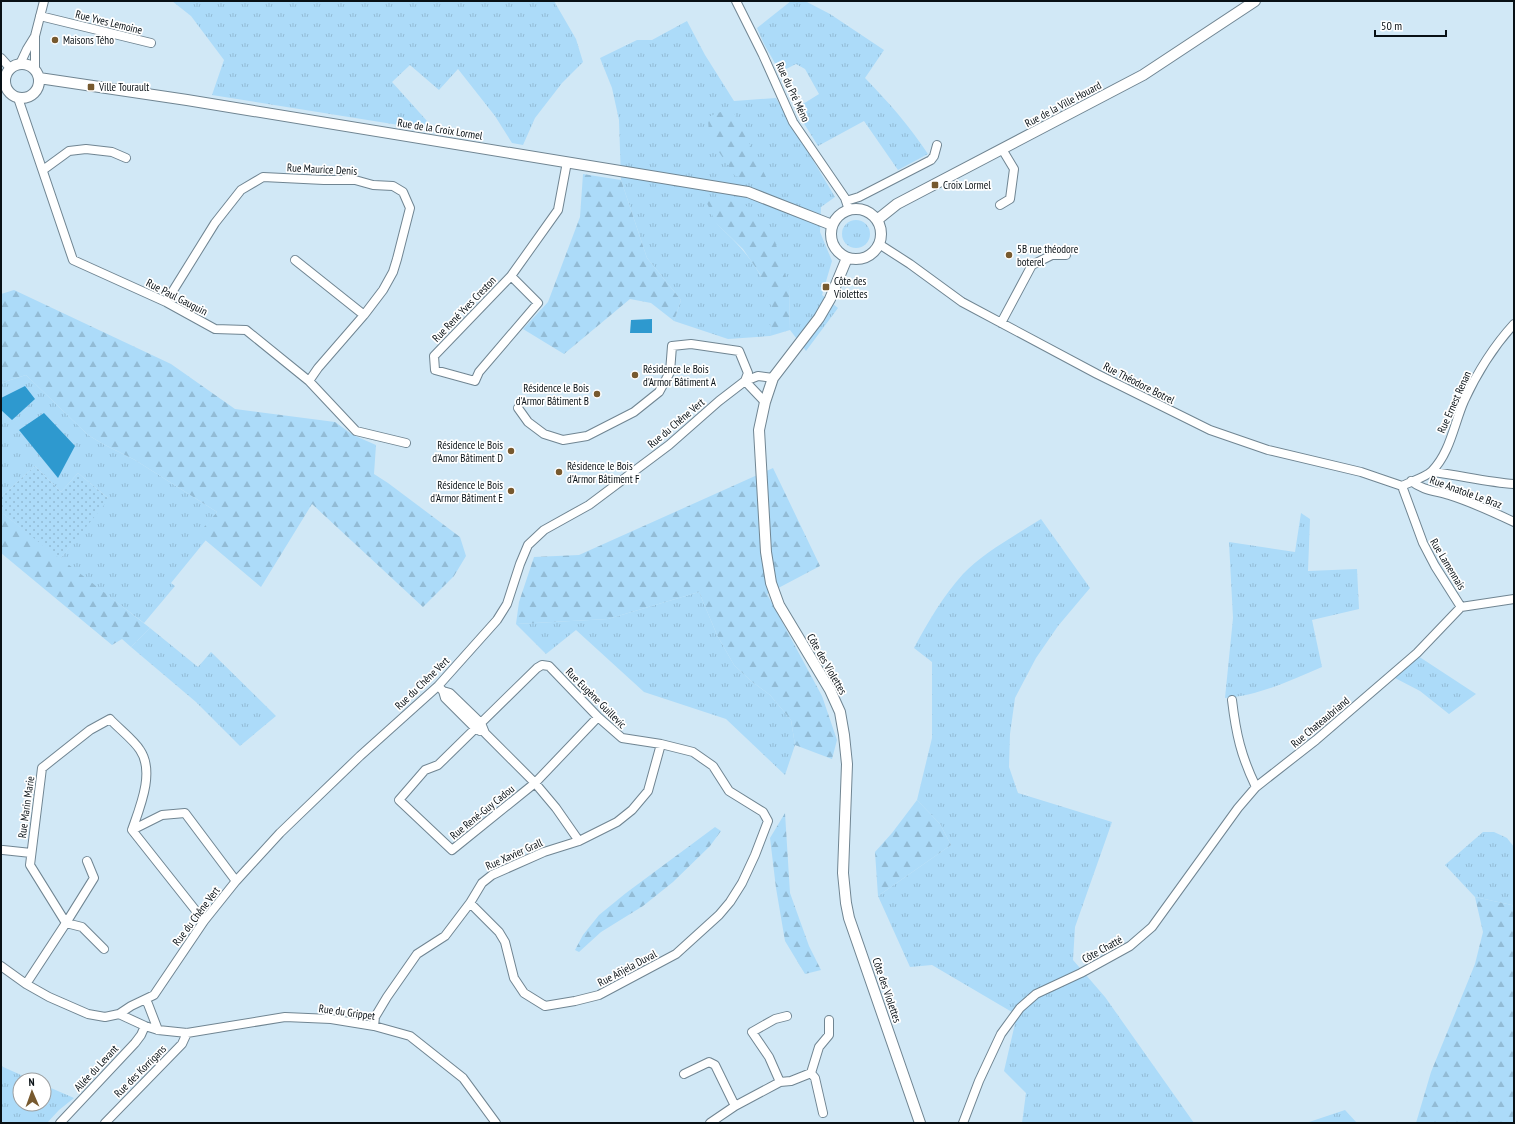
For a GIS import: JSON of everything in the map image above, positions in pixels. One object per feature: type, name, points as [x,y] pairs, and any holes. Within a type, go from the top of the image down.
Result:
[{"type":"street","points":[[37,74],[30,66],[20,64],[10,68],[5,77],[3,87],[12,96],[18,98],[29,97],[34,94],[39,84],[35,36],[44,1]]},
{"type":"street","name":"Rue du Pré Méno","points":[[736,1],[763,55],[793,122],[848,206]]},
{"type":"street","name":"Rue de la Ville Houard","points":[[877,220],[896,204],[1143,75],[1254,1]]},
{"type":"street","name":"Rue Yves Lemoine","points":[[40,16],[150,43]]},
{"type":"street","points":[[20,64],[26,49],[35,36]]},
{"type":"street","points":[[1,58],[10,68]]},
{"type":"street","name":"Rue de la Croix Lormel","points":[[37,74],[748,192],[832,225]]},
{"type":"street","name":"Rue Paul Gauguin","points":[[18,98],[74,260],[166,302],[215,329],[246,330],[309,381],[356,431],[406,443]]},
{"type":"street","points":[[848,206],[864,210],[872,214],[881,228],[879,244],[875,251],[861,259],[853,260],[846,258],[834,247],[830,233],[836,218],[848,206],[859,197],[931,160],[934,156],[937,145]]},
{"type":"street","points":[[43,170],[69,151],[86,149],[112,152],[126,158]]},
{"type":"street","points":[[1000,206],[1010,199],[1014,169],[1002,149]]},
{"type":"street","name":"Rue René Yves Creston","points":[[511,276],[538,303],[479,372],[475,381],[435,370],[434,356],[511,276],[558,210],[567,162]]},
{"type":"street","name":"Rue Maurice Denis","points":[[166,302],[212,227],[241,190],[263,177],[356,180],[373,185],[393,186],[403,192],[410,208],[393,272],[383,290],[364,315],[318,368],[309,381]]},
{"type":"street","name":"Rue Théodore Botrel","points":[[879,244],[910,264],[962,302],[1164,408],[1210,430],[1268,450],[1361,472],[1402,486]]},
{"type":"street","points":[[1001,323],[1032,265],[1052,255],[1066,254]]},
{"type":"street","name":"Côte des Violettes","points":[[846,258],[830,299],[818,318],[773,378],[765,402],[759,430],[766,552],[771,582],[779,606],[830,690],[840,712],[847,764],[843,873],[846,903],[849,918],[920,1123]]},
{"type":"street","points":[[295,260],[364,315]]},
{"type":"street","name":"Rue Ernest Renan","points":[[1411,482],[1432,472],[1444,455],[1464,401],[1485,360],[1501,338],[1514,324]]},
{"type":"street","points":[[518,408],[528,422],[544,434],[563,440],[587,436],[634,412],[659,392],[670,372],[672,346],[691,344],[739,351],[748,373],[745,381],[765,402]]},
{"type":"street","name":"Rue du Chêne Vert","points":[[119,1014],[131,1006],[154,995],[204,920],[236,881],[280,833],[360,756],[441,689],[498,620],[507,604],[528,545],[544,530],[589,505],[669,445],[719,401],[745,381],[758,376],[773,378]]},
{"type":"street","points":[[1432,472],[1464,476],[1492,482],[1514,484]]},
{"type":"street","points":[[1402,486],[1411,482]]},
{"type":"street","name":"Rue Anatole Le Braz","points":[[1411,482],[1417,486],[1448,494],[1486,508],[1514,522]]},
{"type":"street","name":"Rue Lamennais","points":[[1402,486],[1423,543],[1435,566],[1461,607]]},
{"type":"street","points":[[1461,607],[1514,599]]},
{"type":"street","name":"Rue Chateaubriand","points":[[1256,787],[1316,740],[1417,653],[1461,607]]},
{"type":"street","name":"Rue Eugène Guillevic","points":[[537,668],[542,665],[549,666],[598,717],[622,738],[661,744],[693,752],[712,766],[729,791],[763,812]]},
{"type":"street","name":"Rue René-Guy Cadou","points":[[537,668],[438,765],[425,770],[399,800],[452,850],[535,783],[598,717]]},
{"type":"street","points":[[441,689],[444,696],[478,726],[535,783],[556,808],[579,841]]},
{"type":"street","points":[[1232,700],[1236,732],[1246,766],[1256,787]]},
{"type":"street","name":"Rue Marin Marie","points":[[66,923],[30,865],[42,768],[90,730],[110,719],[140,750],[148,769],[142,802],[132,830]]},
{"type":"street","name":"Rue Xavier Grall","points":[[374,1026],[375,1017],[387,997],[418,954],[445,936],[470,903],[482,882],[492,875],[544,852],[579,841],[617,822],[632,810],[648,791],[661,744]]},
{"type":"street","name":"Côte Chatté","points":[[963,1123],[979,1081],[1001,1034],[1020,1008],[1036,994],[1081,973],[1130,946],[1152,927],[1238,808],[1256,787]]},
{"type":"street","name":"Rue Añjela Duval","points":[[470,903],[499,932],[506,946],[514,978],[524,992],[545,1006],[599,995],[676,954],[719,915],[730,902],[742,883],[755,855],[768,821],[763,812]]},
{"type":"street","points":[[204,920],[132,830],[162,815],[185,813],[236,881]]},
{"type":"street","points":[[3,850],[31,853]]},
{"type":"street","points":[[26,984],[94,878],[88,861]]},
{"type":"street","points":[[66,923],[82,927],[104,949]]},
{"type":"street","name":"Rue du Grippet","points":[[1,966],[26,984],[49,997],[88,1014],[105,1016],[119,1014],[145,1026],[158,1030],[187,1033],[285,1017],[331,1019],[374,1026],[410,1036],[463,1078],[496,1123]]},
{"type":"street","points":[[145,1000],[158,1030]]},
{"type":"street","points":[[780,1082],[769,1057],[752,1032],[775,1019],[788,1016]]},
{"type":"street","points":[[811,1073],[818,1047],[829,1035],[829,1020]]},
{"type":"street","name":"Allée du Levant","points":[[60,1123],[135,1043],[141,1036],[145,1026]]},
{"type":"street","name":"Rue des Korrigans","points":[[105,1123],[182,1044],[187,1033]]},
{"type":"street","points":[[684,1074],[709,1062],[715,1066],[735,1106]]},
{"type":"street","points":[[710,1123],[735,1106],[780,1082],[791,1081],[811,1073]]},
{"type":"street","points":[[811,1073],[815,1078],[823,1113]]},
{"type":"green space","points":[[172,1],[554,1],[576,39],[583,62],[562,83],[535,118],[523,145],[512,143],[495,116],[458,69],[439,90],[410,65],[392,82],[436,131],[212,95],[224,60],[191,16]]},
{"type":"green space","points":[[791,1],[805,1],[830,14],[884,50],[865,78],[898,114],[928,154],[898,170],[864,121],[818,146],[795,109],[819,94],[805,69],[796,64],[780,72],[764,44],[757,28]]},
{"type":"green space","points":[[687,21],[705,55],[734,101],[776,98],[835,197],[821,207],[820,232],[832,261],[822,295],[838,308],[806,351],[790,330],[789,287],[716,223],[750,259],[762,279],[772,308],[770,336],[728,339],[674,321],[681,300],[647,258],[621,180],[619,120],[612,88],[600,58],[637,40],[652,40]]},
{"type":"green space","points":[[723,111],[733,111],[769,183],[735,176],[709,137],[708,117]]},
{"type":"green space","points":[[583,174],[621,180],[647,258],[681,300],[674,321],[651,303],[630,299],[564,354],[523,329],[548,302],[580,217]]},
{"type":"green space","points":[[718,197],[752,208],[774,238],[789,287],[790,330],[770,336],[771,306],[760,274],[743,249],[716,223],[706,201]]},
{"type":"green space","points":[[856,220],[866,224],[870,234],[866,244],[856,248],[846,244],[842,234],[846,224]]},
{"type":"green space","points":[[14,290],[171,364],[235,409],[335,422],[353,435],[376,445],[374,474],[460,537],[466,556],[454,576],[423,607],[312,504],[261,587],[198,534],[217,512],[135,460],[88,435],[26,375],[1,383],[1,294]]},
{"type":"green space","points":[[26,375],[88,435],[135,460],[217,512],[199,534],[206,540],[171,583],[175,586],[144,623],[60,559],[108,498],[78,473],[61,492],[35,466],[1,497],[1,383]]},
{"type":"green space","points":[[35,466],[61,492],[78,473],[109,499],[60,559],[1,512],[1,497]]},
{"type":"green space","points":[[773,468],[820,566],[767,594],[822,696],[837,740],[832,759],[795,745],[791,720],[770,695],[751,681],[734,665],[717,635],[699,592],[608,619],[516,624],[519,602],[534,557],[579,555]]},
{"type":"green space","points":[[1,512],[150,628],[131,647],[122,639],[112,645],[1,553]]},
{"type":"green space","points":[[1301,513],[1310,519],[1308,571],[1357,569],[1359,609],[1312,620],[1322,667],[1263,691],[1225,698],[1233,618],[1229,542],[1295,552]]},
{"type":"green space","points":[[1041,519],[1090,588],[1058,626],[1036,658],[1015,698],[1010,734],[1009,767],[1018,793],[1112,822],[1075,927],[1073,960],[1105,997],[1194,1123],[1022,1123],[1026,1093],[1004,1071],[1017,1015],[932,965],[910,967],[878,896],[951,845],[940,824],[917,800],[932,738],[932,662],[914,648],[936,610],[963,574],[980,559]]},
{"type":"green space","points":[[699,592],[717,635],[734,665],[751,681],[770,695],[791,720],[795,745],[785,775],[726,719],[644,692],[576,630],[546,654],[516,624],[608,619]]},
{"type":"green space","points":[[150,628],[198,667],[211,652],[276,716],[240,746],[196,702],[131,647]]},
{"type":"green space","points":[[1418,656],[1476,694],[1449,714],[1420,691],[1395,678]]},
{"type":"green space","points":[[917,800],[940,824],[951,845],[878,896],[875,852],[892,833]]},
{"type":"green space","points":[[785,813],[790,893],[809,946],[821,970],[805,974],[785,941],[776,888],[770,838]]},
{"type":"green space","points":[[715,827],[721,831],[710,846],[673,882],[643,906],[601,932],[579,952],[575,950],[583,935],[599,915],[626,893]]},
{"type":"green space","points":[[1483,832],[1494,832],[1507,838],[1514,847],[1514,909],[1512,905],[1475,897],[1445,865]]},
{"type":"green space","points":[[1475,897],[1512,905],[1514,909],[1514,1123],[1416,1123],[1431,1072],[1475,964],[1483,932]]},
{"type":"green space","points":[[1,1066],[14,1072],[12,1072],[12,1112],[52,1112],[52,1088],[74,1098],[59,1110],[47,1123],[1,1123]]},
{"type":"green space","points":[[1345,1110],[1357,1123],[1306,1123]]},
{"type":"water","points":[[652,319],[652,333],[630,333],[631,320]]},
{"type":"water","points":[[25,386],[35,399],[12,420],[1,410],[1,398]]},
{"type":"water","points":[[44,413],[75,446],[58,478],[19,430]]},
{"type":"place","name":"Maisons Tého","points":[[55,40]]},
{"type":"place","name":"Ville Tourault","points":[[91,87]]},
{"type":"place","name":"Croix Lormel","points":[[935,185]]},
{"type":"place","name":"5B rue théodore boterel","points":[[1009,255]]},
{"type":"place","name":"Côte des Violettes","points":[[826,287]]},
{"type":"place","name":"Résidence le Bois d'Armor Bâtiment A","points":[[635,375]]},
{"type":"place","name":"Résidence le Bois d'Armor Bâtiment B","points":[[597,394]]},
{"type":"place","name":"Résidence le Bois d'Amor Bâtiment D","points":[[511,451]]},
{"type":"place","name":"Résidence le Bois d'Armor Bâtiment F","points":[[559,472]]},
{"type":"place","name":"Résidence le Bois d'Armor Bâtiment E","points":[[511,491]]}]
